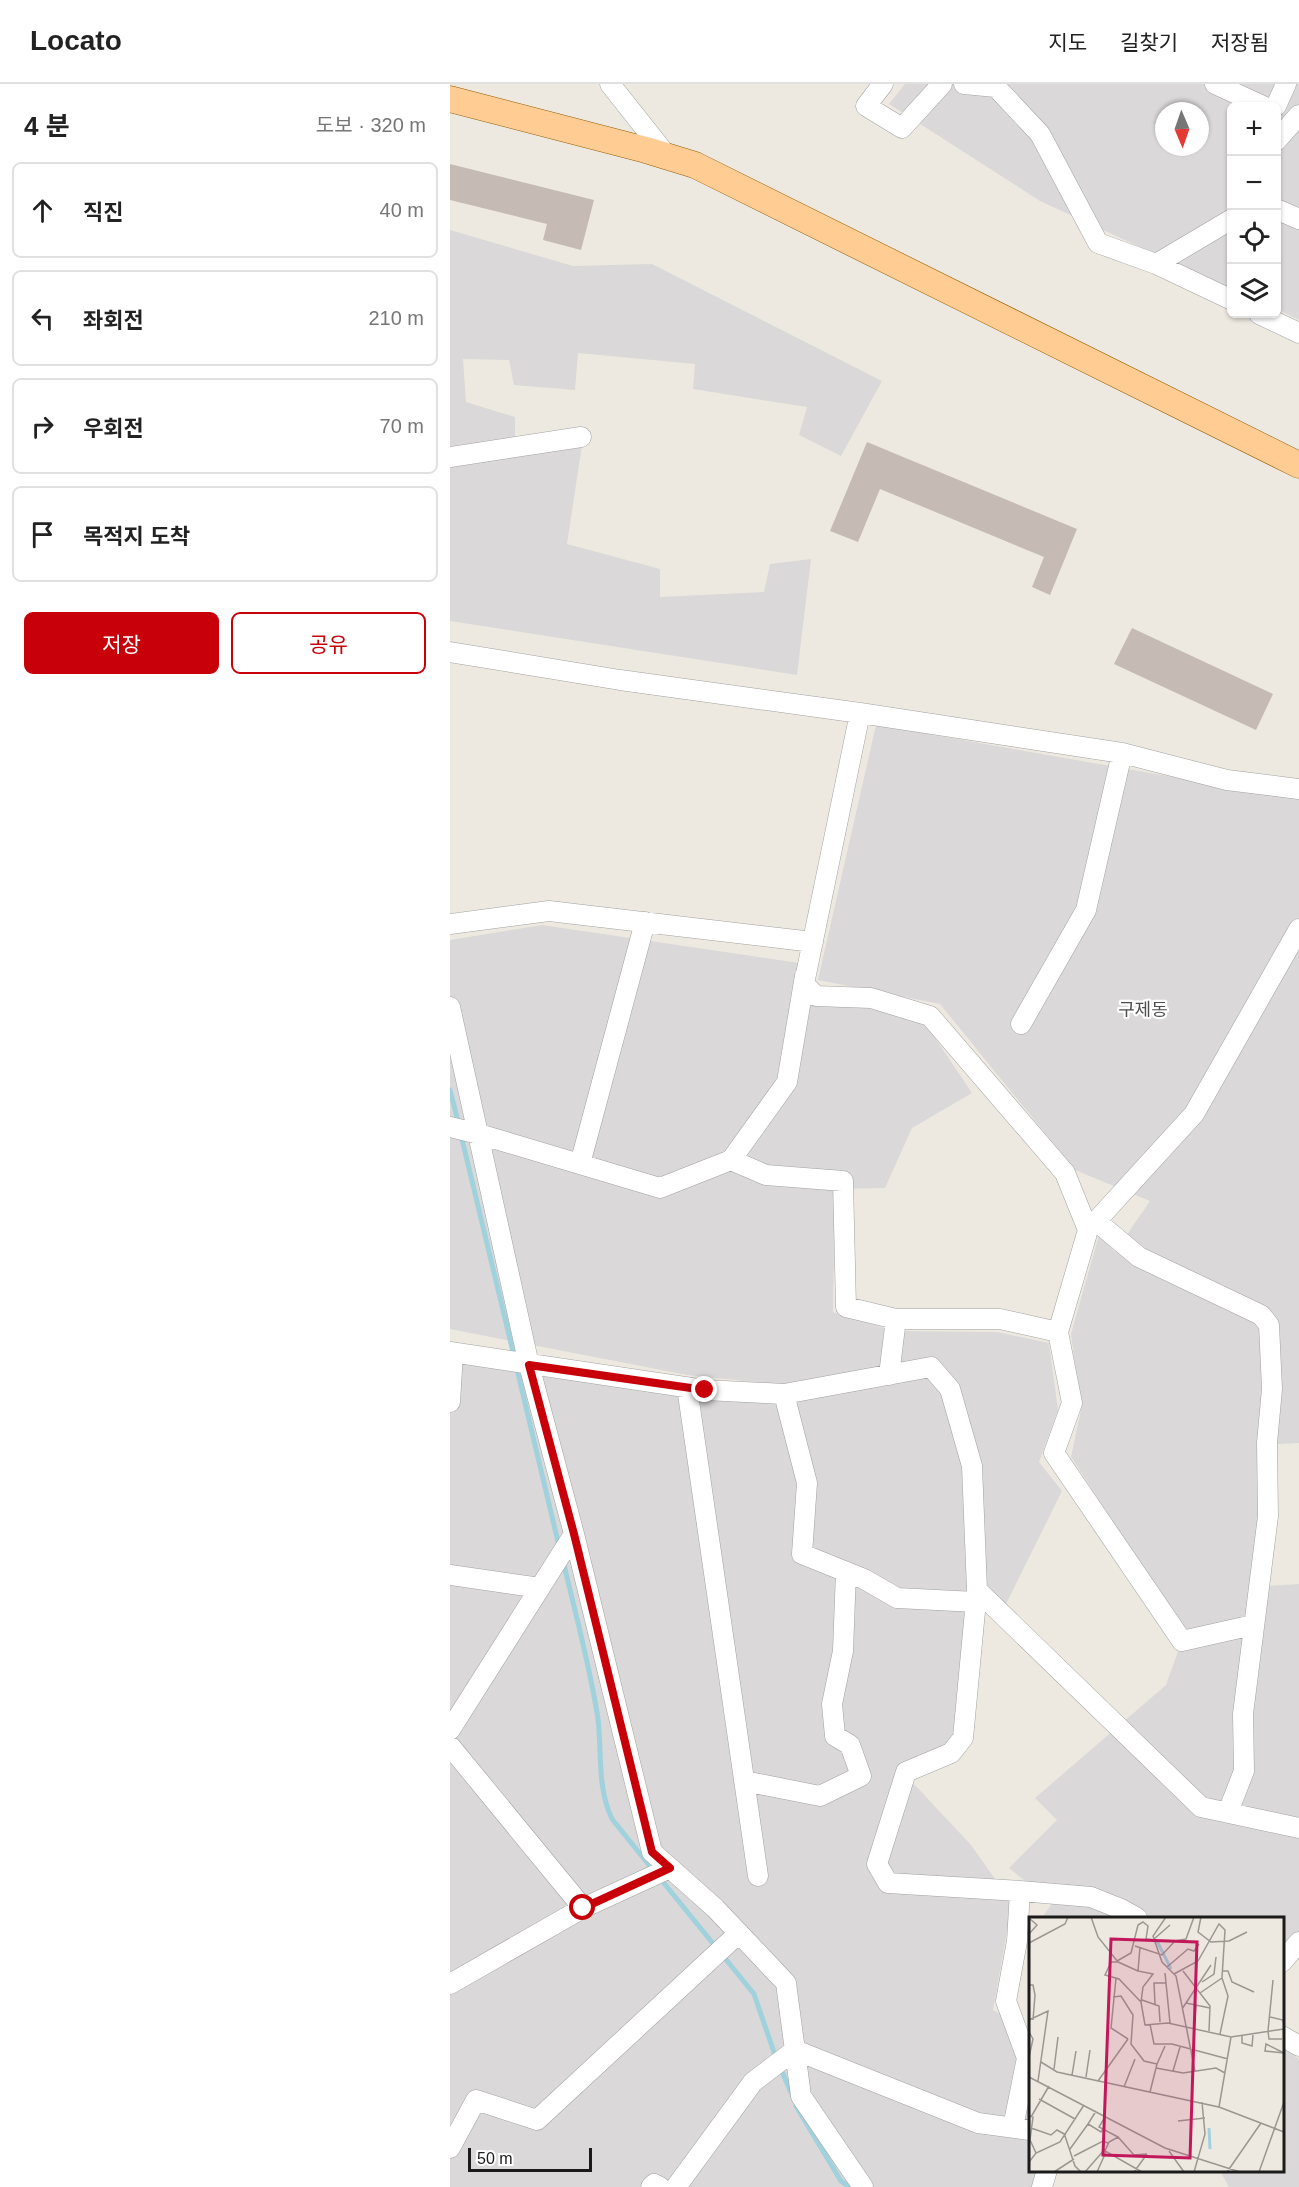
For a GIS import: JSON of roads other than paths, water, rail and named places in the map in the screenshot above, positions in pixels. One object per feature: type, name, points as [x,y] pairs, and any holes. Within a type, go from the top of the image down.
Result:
[{"type":"main road","points":[[450,99],[695,165],[1297,459]]},
{"type":"street","points":[[610,84],[667,156]]},
{"type":"street","points":[[883,84],[866,106],[902,128],[942,84]]},
{"type":"street","points":[[964,84],[996,87],[1040,134],[1098,243],[1156,264],[1227,298]]},
{"type":"street","points":[[1215,84],[1254,102]]},
{"type":"street","points":[[1278,102],[1286,84]]},
{"type":"street","points":[[1281,115],[1285,117],[1281,127]]},
{"type":"street","points":[[1281,135],[1299,115]]},
{"type":"street","points":[[1278,210],[1299,219]]},
{"type":"street","points":[[1156,264],[1227,222]]},
{"type":"street","points":[[1267,318],[1299,333]]},
{"type":"street","points":[[450,457],[581,437]]},
{"type":"street","points":[[450,652],[620,680],[860,713],[1122,753],[1227,780],[1299,789]]},
{"type":"street","points":[[450,1127],[660,1188],[731,1160],[787,1082],[804,984],[860,713]]},
{"type":"street","points":[[1021,1024],[1086,910],[1122,753]]},
{"type":"street","points":[[450,924],[549,911],[813,942]]},
{"type":"street","points":[[580,1164],[645,922]]},
{"type":"street","points":[[1253,1625],[1182,1641],[1054,1453],[1072,1403],[1058,1332],[1092,1225],[1194,1114],[1299,928]]},
{"type":"street","points":[[804,984],[816,996],[871,998],[930,1016],[1065,1173],[1092,1225],[1140,1257],[1261,1315],[1269,1325],[1272,1389],[1267,1443],[1268,1516],[1243,1714],[1244,1771],[1228,1812]]},
{"type":"street","points":[[450,1007],[479,1134],[520,1363],[574,1534],[652,1852],[715,1908],[786,1983],[801,2097],[863,2187]]},
{"type":"street","points":[[731,1160],[766,1175],[843,1181],[846,1307],[896,1319],[1000,1319],[1058,1332]]},
{"type":"street","points":[[889,1375],[896,1319]]},
{"type":"street","points":[[450,1402],[451,1352],[705,1390],[784,1395],[931,1367],[950,1389],[972,1466],[977,1596],[963,1738],[951,1753],[906,1772],[877,1864],[888,1883],[1091,1897],[1135,1917]]},
{"type":"street","points":[[687,1387],[758,1876]]},
{"type":"street","points":[[784,1395],[807,1483],[802,1554],[864,1579],[897,1598],[977,1596],[1201,1807],[1299,1828]]},
{"type":"street","points":[[450,1731],[574,1534]]},
{"type":"street","points":[[744,1780],[820,1796],[861,1776],[850,1745],[835,1736],[832,1704],[843,1651],[846,1572]]},
{"type":"street","points":[[450,1575],[540,1588]]},
{"type":"street","points":[[450,1746],[583,1908]]},
{"type":"street","points":[[450,1984],[583,1908],[670,1868]]},
{"type":"street","points":[[795,2050],[978,2123],[1022,2128],[1027,2058],[1006,2001],[1017,1941],[1020,1891]]},
{"type":"street","points":[[450,2148],[476,2100],[537,2120],[739,1933]]},
{"type":"street","points":[[1284,1960],[1299,1942]]},
{"type":"street","points":[[1284,2037],[1299,2046]]},
{"type":"street","points":[[676,2187],[753,2082],[795,2050]]},
{"type":"street","points":[[1042,2187],[1046,2172]]},
{"type":"street","points":[[651,2187],[654,2184],[660,2187]]},
{"type":"waterway","points":[[450,1090],[459,1125]]},
{"type":"waterway","points":[[461,1135],[514,1356]]},
{"type":"waterway","points":[[516,1365],[559,1546]]},
{"type":"waterway","points":[[563,1560],[595,1699],[602,1783],[607,1807],[612,1819],[653,1870]]},
{"type":"waterway","points":[[659,1877],[754,1994],[776,2058]]},
{"type":"waterway","points":[[780,2067],[793,2097]]},
{"type":"waterway","points":[[796,2106],[841,2181],[849,2187]]},
{"type":"district","name":"구제동","points":[[1143,1010]]}]
